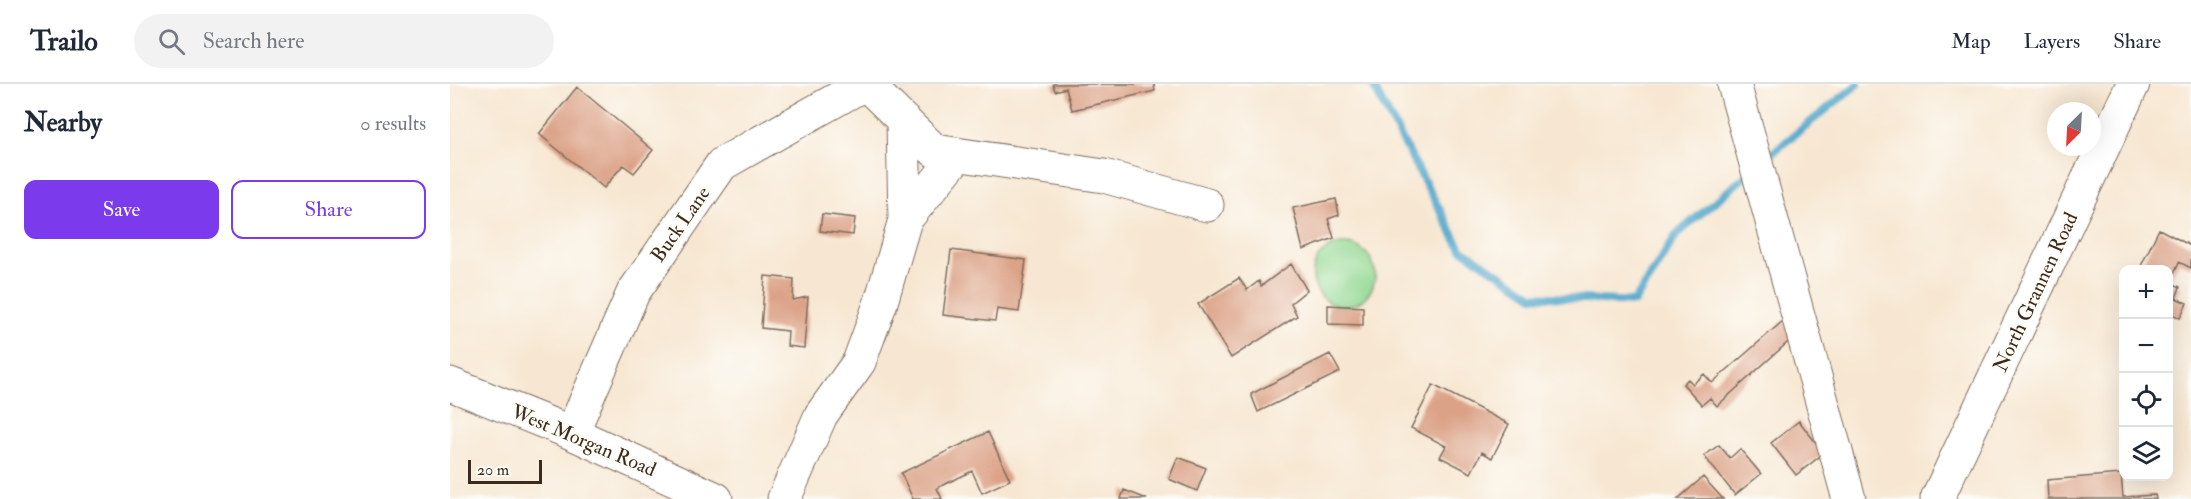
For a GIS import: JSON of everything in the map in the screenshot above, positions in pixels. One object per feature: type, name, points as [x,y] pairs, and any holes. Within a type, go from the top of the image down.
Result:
[{"type":"street","points":[[865,84],[935,151],[1104,176],[1207,205]]},
{"type":"street","name":"Buck Lane","points":[[572,433],[633,292],[722,164],[865,84]]},
{"type":"street","points":[[1734,84],[1849,499]]},
{"type":"street","name":"North Grannen Road","points":[[1937,499],[2133,84]]},
{"type":"street","points":[[784,499],[821,415],[859,362],[881,302],[905,220],[903,120]]},
{"type":"street","points":[[905,220],[958,155]]},
{"type":"street","name":"West Morgan Road","points":[[450,384],[572,433],[716,499]]},
{"type":"green space","points":[[1344,244],[1356,246],[1366,253],[1373,263],[1375,275],[1373,287],[1366,297],[1356,304],[1344,306],[1332,304],[1322,297],[1315,287],[1313,275],[1315,263],[1322,253],[1332,246]]},
{"type":"building","points":[[1053,84],[1154,84],[1155,91],[1072,110],[1066,88],[1055,91]]},
{"type":"building","points":[[577,87],[653,150],[634,173],[623,165],[604,188],[539,134]]},
{"type":"building","points":[[1336,199],[1339,215],[1328,219],[1334,238],[1303,250],[1293,208]]},
{"type":"building","points":[[822,214],[855,218],[853,235],[820,231]]},
{"type":"building","points":[[2159,229],[2191,246],[2191,268],[2179,262],[2173,275],[2173,265],[2141,265]]},
{"type":"building","points":[[951,250],[1026,260],[1019,312],[997,309],[995,321],[943,315]]},
{"type":"building","points":[[1291,264],[1307,290],[1291,303],[1297,316],[1231,358],[1198,304],[1239,278],[1247,290],[1259,281],[1261,286]]},
{"type":"building","points":[[765,276],[794,279],[793,300],[808,297],[804,348],[787,346],[788,331],[761,328]]},
{"type":"building","points":[[2173,284],[2180,287],[2176,298],[2187,303],[2180,318],[2173,314]]},
{"type":"building","points":[[1328,305],[1363,307],[1363,325],[1328,324]]},
{"type":"building","points":[[1784,320],[1797,334],[1717,406],[1710,398],[1702,405],[1683,384],[1688,379],[1693,384],[1704,374],[1712,383]]},
{"type":"building","points":[[1330,354],[1340,372],[1258,412],[1251,394]]},
{"type":"building","points":[[1433,385],[1509,424],[1492,458],[1482,452],[1471,473],[1440,457],[1446,446],[1411,428]]},
{"type":"building","points":[[1799,421],[1824,453],[1796,475],[1771,443]]},
{"type":"building","points":[[988,432],[1010,480],[982,493],[972,471],[937,488],[942,499],[913,499],[901,473]]},
{"type":"building","points":[[1719,445],[1730,458],[1740,449],[1761,474],[1735,495],[1704,456]]},
{"type":"building","points":[[1178,457],[1206,468],[1197,491],[1169,479]]},
{"type":"building","points":[[2119,474],[2123,497],[2155,495],[2156,499],[2048,499],[2047,480]]},
{"type":"building","points":[[1703,477],[1723,499],[1678,499]]},
{"type":"building","points":[[1124,490],[1147,499],[1121,499]]},
{"type":"waterway","points":[[1372,84],[1461,249],[1533,296],[1634,302],[1677,234],[1750,172]]},
{"type":"waterway","points":[[1763,160],[1858,84]]}]
